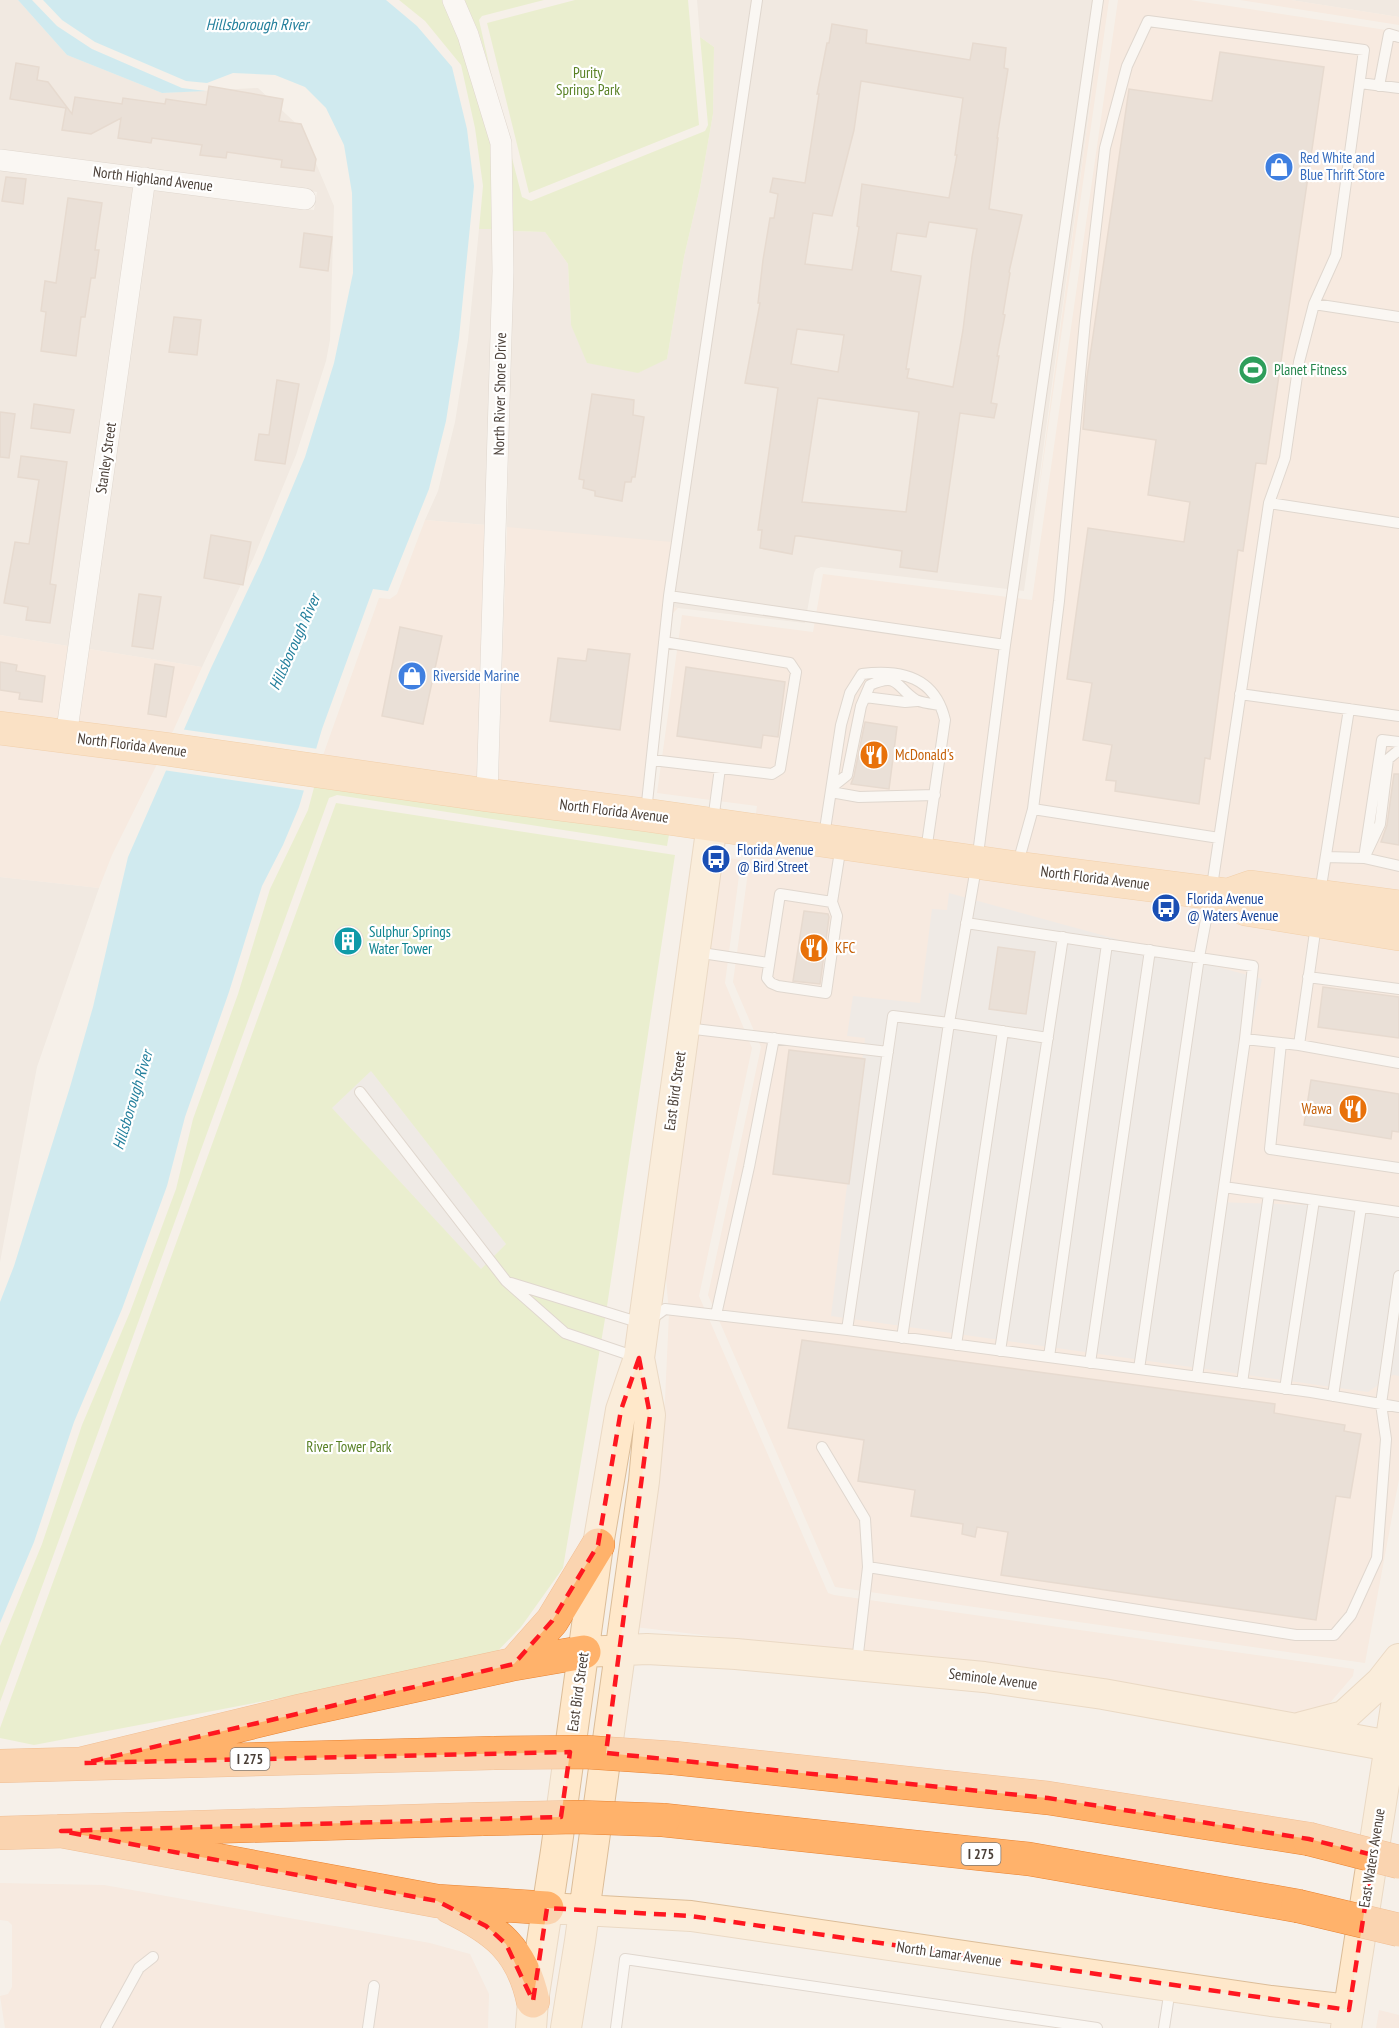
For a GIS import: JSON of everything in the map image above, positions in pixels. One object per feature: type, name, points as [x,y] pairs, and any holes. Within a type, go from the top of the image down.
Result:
[{"type":"highway","points":[[514,1664],[552,1621],[598,1545]]},
{"type":"highway","points":[[84,1763],[298,1711],[514,1664],[584,1652]]},
{"type":"highway","name":"I 275","points":[[3,1766],[494,1753],[585,1752],[674,1758],[1048,1798],[1309,1839],[1399,1862]]},
{"type":"highway","name":"I 275","points":[[0,1833],[577,1817],[663,1820],[1029,1859],[1298,1906],[1399,1930]]},
{"type":"highway","points":[[61,1831],[437,1901],[547,1908]]},
{"type":"highway","points":[[437,1901],[471,1917],[497,1934],[517,1960],[530,1988],[532,2015]]},
{"type":"main road","name":"North Florida Avenue","points":[[0,728],[1219,894],[1251,887],[1399,934]]},
{"type":"main road","name":"East Bird Street","points":[[532,2015],[598,1545],[621,1410],[639,1358],[712,824]]},
{"type":"main road","name":"North Florida Avenue","points":[[1318,909],[1399,907]]},
{"type":"main road","name":"East Bird Street","points":[[566,2028],[644,1480],[650,1415],[639,1358]]},
{"type":"main road","name":"Seminole Avenue","points":[[584,1652],[621,1649],[736,1654],[984,1677],[1103,1694],[1394,1746]]},
{"type":"main road","points":[[1291,1729],[1344,1716],[1381,1682],[1399,1659]]},
{"type":"main road","name":"East Waters Avenue","points":[[1347,2019],[1394,1746],[1399,1687]]},
{"type":"main road","name":"North Lamar Avenue","points":[[547,1908],[691,1916],[1271,2001],[1347,2019]]},
{"type":"main road","points":[[1271,2001],[1301,2028]]},
{"type":"street","name":"North River Shore Drive","points":[[453,0],[468,35],[501,143],[503,271],[487,795]]},
{"type":"street","name":"North Highland Avenue","points":[[0,160],[305,200]]},
{"type":"street","name":"Stanley Street","points":[[66,737],[145,178]]},
{"type":"lane","points":[[646,815],[669,596],[757,0]]},
{"type":"lane","points":[[902,1338],[949,1023],[977,862],[1005,645],[1098,0]]},
{"type":"lane","points":[[1017,868],[1033,808],[1059,601],[1085,321],[1105,148],[1127,66],[1148,21],[1364,50],[1336,255],[1314,304],[1299,362],[1285,458],[1269,503],[1219,838],[1219,894],[1199,957],[1139,1369]]},
{"type":"lane","points":[[1379,86],[1389,34],[1399,37]]},
{"type":"lane","points":[[1360,83],[1399,88]]},
{"type":"lane","points":[[1314,304],[1399,317]]},
{"type":"lane","points":[[1269,503],[1399,522]]},
{"type":"lane","points":[[669,596],[1005,645]]},
{"type":"lane","points":[[652,760],[772,774],[780,769],[796,672],[790,663],[664,642]]},
{"type":"lane","points":[[832,902],[780,894],[767,978],[771,983],[826,993],[837,916],[832,902],[832,789],[847,703],[850,693],[862,674],[882,672],[902,674],[934,692],[940,705],[945,720],[944,732],[926,855]]},
{"type":"lane","points":[[832,789],[847,775],[861,706],[870,685],[884,679],[896,681],[917,701]]},
{"type":"lane","points":[[1240,694],[1399,716]]},
{"type":"lane","points":[[865,697],[940,705]]},
{"type":"lane","points":[[1299,1045],[1349,709]]},
{"type":"lane","points":[[1364,858],[1382,740],[1399,742]]},
{"type":"lane","points":[[1364,858],[1380,824],[1388,759],[1399,750]]},
{"type":"lane","points":[[712,824],[720,768]]},
{"type":"lane","points":[[832,789],[859,797],[935,795]]},
{"type":"lane","points":[[1033,808],[1219,838]]},
{"type":"lane","points":[[1326,858],[1364,858],[1399,866]]},
{"type":"lane","points":[[966,923],[1253,966],[1245,1039],[1197,1377]]},
{"type":"lane","points":[[1000,1351],[1063,937]]},
{"type":"lane","points":[[1049,1357],[1107,944]]},
{"type":"lane","points":[[1090,1363],[1150,950]]},
{"type":"lane","points":[[695,952],[769,963]]},
{"type":"lane","points":[[1308,976],[1399,989]]},
{"type":"lane","points":[[847,1330],[893,1016],[1048,1038]]},
{"type":"lane","points":[[684,1028],[888,1052]]},
{"type":"lane","points":[[956,1345],[1004,1030]]},
{"type":"lane","points":[[716,1315],[749,1167],[774,1038]]},
{"type":"lane","points":[[1245,1039],[1299,1045],[1399,1063]]},
{"type":"lane","points":[[1281,1043],[1270,1149],[1399,1168]]},
{"type":"lane","points":[[360,1092],[506,1281],[565,1333],[639,1358]]},
{"type":"lane","points":[[1224,1187],[1399,1212]]},
{"type":"lane","points":[[1242,1383],[1269,1194]]},
{"type":"lane","points":[[1285,1389],[1314,1200]]},
{"type":"lane","points":[[1333,1396],[1361,1207]]},
{"type":"lane","points":[[868,1568],[1296,1635],[1334,1635],[1352,1615],[1377,1557],[1386,1439],[1381,1404],[1399,1276]]},
{"type":"lane","points":[[506,1281],[644,1324],[665,1309],[847,1330],[1242,1383],[1399,1407]]},
{"type":"lane","points":[[822,1447],[865,1519],[868,1568],[856,1664]]},
{"type":"lane","points":[[106,2028],[139,1968],[153,1957]]},
{"type":"lane","points":[[616,2028],[626,1959],[1097,2028]]},
{"type":"lane","points":[[368,2028],[374,1986]]},
{"type":"lane","points":[[1164,2028],[1170,1986]]},
{"type":"highlighted area","points":[[639,1358],[650,1415],[606,1753],[1048,1798],[1309,1839],[1373,1855],[1349,2010],[691,1916],[547,1908],[533,2001],[506,1944],[486,1926],[437,1901],[61,1831],[561,1817],[570,1752],[84,1763],[514,1664],[552,1621],[598,1545],[621,1410]]},
{"type":"shaded area","points":[[0,0],[18,0],[67,55],[162,93],[258,88],[301,128],[334,206],[330,340],[326,361],[296,455],[254,557],[202,667],[89,649],[154,189],[314,210],[317,192],[0,150]]},
{"type":"shaded area","points":[[697,0],[1104,0],[1024,591],[821,567],[814,573],[805,623],[678,608],[665,606],[507,527],[513,231],[545,232],[568,264],[571,325],[667,359],[684,257],[700,188],[713,114],[714,47],[700,37]]},
{"type":"shaded area","points":[[1104,0],[1109,0],[1034,526]]},
{"type":"shaded area","points":[[1118,0],[1190,0],[1399,32],[1399,1479],[1365,1663],[835,1587],[708,1295],[761,1047],[733,982],[757,806],[657,793],[682,615],[813,632],[823,574],[1032,600]]},
{"type":"shaded area","points":[[1240,0],[1291,0],[1399,17],[1399,25]]},
{"type":"shaded area","points":[[1291,0],[1399,0],[1399,17]]},
{"type":"shaded area","points":[[0,169],[134,186],[68,646],[0,635]]},
{"type":"shaded area","points":[[479,229],[492,229],[493,271],[486,525],[425,520],[438,491],[455,422],[468,340]]},
{"type":"shaded area","points":[[425,520],[486,525],[477,785],[321,761],[379,598],[390,599],[397,594]]},
{"type":"shaded area","points":[[507,527],[673,542],[666,606],[678,608],[673,613],[648,794],[656,801],[747,813],[747,817],[498,787]]},
{"type":"shaded area","points":[[0,635],[68,646],[57,727],[0,719]]},
{"type":"shaded area","points":[[89,649],[202,667],[169,740],[77,729]]},
{"type":"shaded area","points":[[0,737],[160,758],[112,855],[99,888],[0,877]]},
{"type":"shaded area","points":[[718,856],[741,860],[725,983],[752,1048],[699,1296],[828,1593],[1354,1669],[1353,1676],[1329,1704],[1313,1714],[1292,1718],[1026,1673],[635,1627],[665,1400],[669,1313],[664,1255]]},
{"type":"shaded area","points":[[0,877],[99,888],[37,1067],[0,1262]]},
{"type":"shaded area","points":[[949,893],[1262,979],[1215,1202],[1399,1208],[1399,1376],[1393,1375],[1368,1392],[831,1316],[865,1038],[847,1036],[853,996],[920,1003],[932,909],[947,910]]},
{"type":"shaded area","points":[[371,1071],[506,1244],[481,1269],[332,1108]]},
{"type":"shaded area","points":[[0,1883],[104,1885],[430,1943],[470,1954],[489,1994],[488,2028],[5,2028],[0,1996],[8,1994],[12,1987],[12,1925],[8,1921],[0,1920]]},
{"type":"shaded area","points":[[1379,2010],[1399,2015],[1399,2028],[1376,2028]]},
{"type":"green space","points":[[399,0],[442,0],[459,38],[491,144],[492,229],[479,229],[483,186],[475,128],[461,65],[425,21]]},
{"type":"green space","points":[[464,0],[544,0],[482,16],[479,20],[491,73],[479,33]]},
{"type":"green space","name":"Purity Springs Park","points":[[575,0],[688,0],[699,125],[529,193],[487,23]]},
{"type":"green space","points":[[700,37],[714,47],[713,114],[700,188],[684,257],[667,359],[638,373],[587,363],[571,325],[568,264],[545,232],[513,231],[512,158],[522,197],[531,201],[705,131],[708,125]]},
{"type":"green space","points":[[316,780],[670,829],[667,846],[337,795],[329,798],[0,1702],[0,1646],[42,1544],[82,1425],[130,1312],[176,1189],[193,1119],[238,994],[270,889],[308,810]]},
{"type":"green space","name":"River Tower Park","points":[[336,803],[675,855],[606,1313],[563,1568],[521,1627],[491,1658],[34,1745],[0,1738],[0,1728]]},
{"type":"water","points":[[18,0],[32,0],[57,26],[92,49],[182,88],[206,91],[162,93],[67,55]]},
{"type":"water","name":"Hillsborough River","points":[[43,0],[386,0],[417,26],[452,67],[467,129],[474,186],[459,338],[446,421],[429,489],[388,591],[373,589],[322,729],[299,807],[262,886],[229,992],[185,1117],[167,1186],[122,1309],[74,1422],[34,1542],[0,1623],[0,1302],[14,1266],[70,1087],[93,1007],[128,857],[211,668],[262,560],[305,457],[334,363],[353,273],[352,193],[344,145],[326,108],[305,87],[275,75],[233,73],[207,83],[186,81],[95,42],[62,20]]},
{"type":"pier","points":[[180,729],[318,749],[307,791],[163,770]]},
{"type":"building","points":[[832,24],[867,30],[866,43],[970,60],[973,43],[1006,48],[1004,68],[1008,69],[989,209],[1022,215],[1009,272],[1003,314],[1005,315],[997,356],[999,356],[991,403],[997,404],[994,418],[960,413],[937,572],[900,567],[902,551],[799,536],[795,536],[792,554],[760,548],[762,530],[758,530],[778,388],[745,383],[760,303],[758,303],[763,260],[770,218],[774,218],[778,194],[770,192],[773,178],[805,183],[819,94],[817,94],[827,43],[829,43]],"holes":[[[861,81],[963,98],[955,155],[957,155],[949,198],[862,184],[857,226],[859,227],[852,270],[805,264],[813,213],[832,216],[854,130]],[[929,222],[977,229],[953,387],[907,378],[909,369],[906,369],[921,276],[891,271],[897,233],[926,237]],[[797,329],[844,335],[838,372],[791,364]],[[818,398],[919,412],[906,512],[802,502]]]},
{"type":"building","points":[[1220,52],[1324,67],[1266,464],[1256,463],[1243,551],[1238,550],[1210,759],[1205,758],[1199,804],[1115,791],[1116,781],[1106,780],[1112,745],[1083,740],[1092,683],[1067,679],[1088,528],[1184,542],[1190,502],[1148,495],[1156,440],[1083,429],[1087,377],[1129,89],[1212,101]]},
{"type":"building","points":[[16,63],[39,67],[37,80],[48,82],[72,114],[75,97],[122,104],[123,98],[165,104],[166,99],[206,105],[209,86],[283,99],[279,121],[301,124],[316,159],[314,171],[281,167],[282,160],[227,152],[226,158],[200,155],[202,145],[152,138],[151,143],[118,138],[121,118],[91,134],[62,130],[66,108],[10,99]]},
{"type":"building","points":[[6,177],[26,179],[23,204],[2,201]]},
{"type":"building","points":[[68,198],[102,203],[95,250],[99,250],[95,278],[91,278],[85,317],[81,317],[76,356],[41,351],[46,312],[41,311],[45,281],[56,283]]},
{"type":"building","points":[[304,233],[332,237],[328,271],[300,267]]},
{"type":"building","points":[[174,317],[201,320],[197,355],[169,352]]},
{"type":"building","points":[[277,380],[299,384],[285,464],[255,460],[259,434],[269,435]]},
{"type":"building","points":[[592,394],[634,400],[633,415],[644,417],[635,477],[632,477],[631,482],[625,482],[622,501],[595,496],[595,491],[583,488],[584,480],[579,479]]},
{"type":"building","points":[[34,404],[74,410],[70,433],[31,428]]},
{"type":"building","points":[[0,412],[15,414],[9,458],[0,457]]},
{"type":"building","points":[[21,456],[67,462],[50,584],[56,585],[50,623],[26,620],[28,607],[4,603],[15,542],[29,544],[39,480],[18,477]]},
{"type":"building","points":[[211,535],[251,542],[243,585],[204,578]]},
{"type":"building","points":[[139,594],[161,597],[153,649],[132,646]]},
{"type":"building","name":"Riverside Marine","points":[[400,627],[442,636],[423,724],[382,716]]},
{"type":"building","points":[[588,649],[630,654],[620,730],[550,721],[558,658],[586,661]]},
{"type":"building","points":[[0,662],[17,665],[16,671],[45,676],[42,702],[19,699],[20,693],[0,690]]},
{"type":"building","points":[[155,664],[174,667],[166,717],[148,714]]},
{"type":"building","points":[[686,667],[785,682],[778,737],[763,735],[761,748],[677,736]]},
{"type":"building","name":"McDonald's","points":[[865,722],[897,727],[889,789],[851,784]]},
{"type":"building","points":[[1394,774],[1399,774],[1399,845],[1381,842],[1387,825]]},
{"type":"building","name":"KFC","points":[[804,911],[828,914],[829,917],[820,984],[793,981]]},
{"type":"building","name":"Sulphur Springs Water Tower","points":[[348,926],[359,930],[363,941],[359,952],[348,956],[337,952],[333,941],[337,930]]},
{"type":"building","points":[[998,947],[1035,952],[1026,1014],[989,1009]]},
{"type":"building","points":[[1323,987],[1399,997],[1399,1038],[1318,1027]]},
{"type":"building","points":[[789,1050],[865,1059],[849,1184],[773,1174]]},
{"type":"building","name":"Wawa","points":[[1311,1080],[1399,1094],[1399,1132],[1392,1131],[1391,1139],[1304,1125]]},
{"type":"building","points":[[802,1340],[1275,1404],[1274,1413],[1345,1425],[1344,1431],[1361,1434],[1350,1498],[1336,1496],[1316,1620],[1001,1575],[1008,1532],[977,1527],[975,1537],[962,1534],[963,1524],[911,1516],[915,1490],[858,1481],[864,1440],[788,1428]]},
{"type":"place","name":"Red White and Blue Thrift Store","points":[[1279,167]]},
{"type":"place","name":"Planet Fitness","points":[[1253,370]]},
{"type":"place","name":"Riverside Marine","points":[[412,676]]},
{"type":"place","name":"McDonald's","points":[[874,755]]},
{"type":"place","name":"Florida Avenue @ Bird Street","points":[[716,859]]},
{"type":"place","name":"Florida Avenue @ Waters Avenue","points":[[1166,908]]},
{"type":"place","name":"Sulphur Springs Water Tower","points":[[348,941]]},
{"type":"place","name":"KFC","points":[[814,948]]},
{"type":"place","name":"Wawa","points":[[1353,1109]]}]
